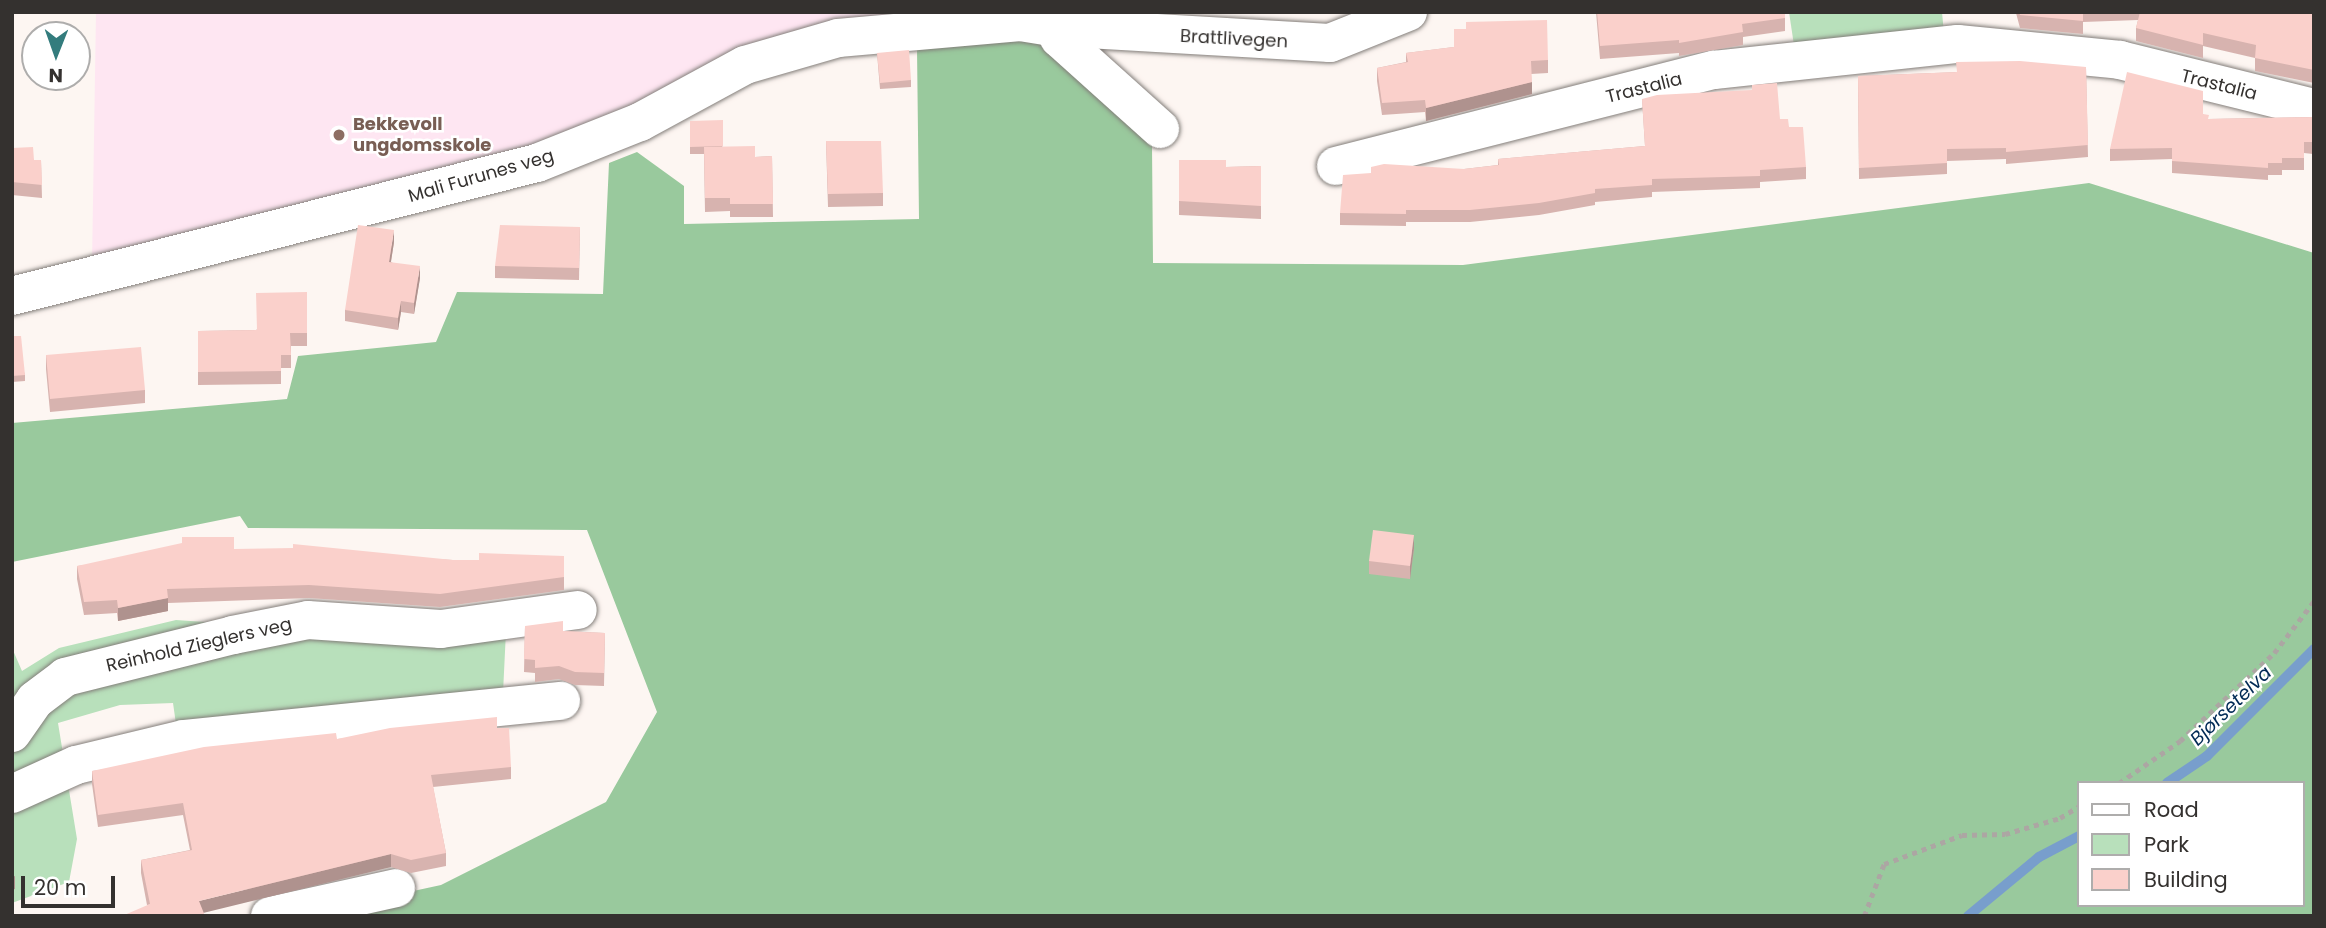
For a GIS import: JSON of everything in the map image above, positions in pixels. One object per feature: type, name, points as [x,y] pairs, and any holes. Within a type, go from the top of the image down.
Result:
[{"type":"street","name":"Brattlivegen","points":[[1031,20],[1331,43],[1408,12]]},
{"type":"street","points":[[1031,20],[1059,38],[1160,129]]},
{"type":"street","name":"Mali Furunes veg","points":[[12,296],[537,163],[640,122],[745,65],[838,38],[1031,20]]},
{"type":"street","name":"Trastalia","points":[[1336,166],[1714,70],[1956,28],[2120,60],[2314,108]]},
{"type":"street","name":"Reinhold Zieglers veg","points":[[12,733],[35,700],[65,677],[233,635],[308,620],[441,629],[578,610]]},
{"type":"street","points":[[12,794],[76,765],[184,739],[561,701]]},
{"type":"street","points":[[270,916],[396,888]]},
{"type":"path","points":[[2122,781],[2180,741],[2274,653],[2314,601]]},
{"type":"path","points":[[1864,916],[1884,864],[1962,835],[2005,834],[2060,818],[2078,807]]},
{"type":"shaded area","name":"Bekkevoll ungdomsskole","points":[[96,12],[1001,12],[836,29],[532,155],[92,264]]},
{"type":"green space","points":[[1789,12],[1942,12],[1944,34],[1795,52]]},
{"type":"green space","points":[[1031,36],[1152,145],[1153,263],[1463,265],[2089,183],[2314,253],[2314,916],[298,916],[441,885],[606,802],[657,712],[587,530],[248,528],[240,516],[12,562],[12,423],[287,399],[298,356],[436,342],[457,292],[603,294],[609,163],[637,152],[684,186],[684,224],[919,219],[917,49]]},
{"type":"green space","points":[[176,620],[440,638],[506,631],[503,693],[176,724],[173,703],[120,705],[58,723],[77,839],[69,882],[12,903],[12,648],[22,671],[59,648]]},
{"type":"building","points":[[1597,12],[1785,12],[1785,18],[1742,24],[1743,32],[1679,43],[1679,40],[1600,46]]},
{"type":"building","points":[[2019,12],[2083,12],[2083,21],[2020,15]]},
{"type":"building","points":[[2140,12],[2314,12],[2314,70],[2255,58],[2256,45],[2203,33],[2203,45],[2136,28]]},
{"type":"building","points":[[1547,20],[1548,60],[1531,61],[1532,82],[1426,108],[1425,100],[1382,103],[1377,68],[1408,62],[1406,53],[1454,47],[1454,29],[1466,29],[1466,22]]},
{"type":"building","points":[[909,50],[911,80],[880,83],[877,53]]},
{"type":"building","points":[[2020,61],[2086,67],[2088,145],[2006,152],[2006,148],[1947,149],[1947,163],[1859,168],[1858,76],[1957,72],[1956,62]]},
{"type":"building","points":[[2127,72],[2203,91],[2203,114],[2209,115],[2208,119],[2313,117],[2313,142],[2304,142],[2304,158],[2282,158],[2282,163],[2268,163],[2268,168],[2172,161],[2172,148],[2110,149]]},
{"type":"building","points":[[1777,83],[1780,119],[1788,119],[1789,127],[1803,127],[1806,167],[1760,170],[1760,176],[1652,179],[1652,185],[1595,189],[1595,193],[1539,203],[1470,210],[1406,210],[1406,214],[1340,213],[1343,175],[1371,173],[1371,167],[1384,164],[1464,169],[1499,165],[1498,159],[1645,146],[1642,99],[1657,95],[1752,90],[1752,85]]},
{"type":"building","points":[[723,120],[723,146],[690,147],[690,121]]},
{"type":"building","points":[[826,141],[881,141],[883,193],[828,194]]},
{"type":"building","points":[[755,146],[755,157],[772,156],[773,204],[730,204],[730,198],[705,198],[704,147]]},
{"type":"building","points":[[33,147],[34,160],[41,160],[42,185],[12,182],[12,148]]},
{"type":"building","points":[[1179,160],[1226,160],[1226,167],[1261,166],[1261,206],[1179,201]]},
{"type":"building","points":[[358,225],[394,230],[389,262],[420,266],[414,303],[401,301],[398,318],[345,310]]},
{"type":"building","points":[[500,225],[580,227],[579,268],[495,266]]},
{"type":"building","points":[[307,292],[307,333],[290,333],[291,355],[281,355],[281,371],[198,372],[198,331],[257,330],[256,293]]},
{"type":"building","points":[[12,336],[21,336],[25,375],[12,376]]},
{"type":"building","points":[[141,347],[145,390],[50,399],[46,355]]},
{"type":"building","points":[[1373,530],[1414,535],[1410,566],[1369,561]]},
{"type":"building","points":[[182,537],[234,537],[234,549],[293,548],[293,544],[453,560],[479,560],[479,553],[564,556],[564,577],[440,594],[309,585],[167,589],[168,598],[118,608],[117,600],[84,602],[77,566],[182,543]]},
{"type":"building","points":[[563,621],[563,631],[605,633],[604,673],[575,672],[559,666],[535,668],[535,660],[524,659],[525,626]]},
{"type":"building","points":[[497,717],[497,728],[509,728],[511,767],[431,775],[446,853],[411,860],[391,854],[199,901],[205,916],[122,916],[150,904],[141,860],[192,850],[183,803],[98,815],[92,771],[204,747],[336,733],[337,739],[390,728]]},
{"type":"waterway","name":"Bjørsetelva","points":[[2170,781],[2207,756],[2314,649]]},
{"type":"waterway","name":"Bjørsetelva","points":[[1968,916],[2039,857],[2078,837]]},
{"type":"place","name":"Bekkevoll ungdomsskole","points":[[339,135]]}]
